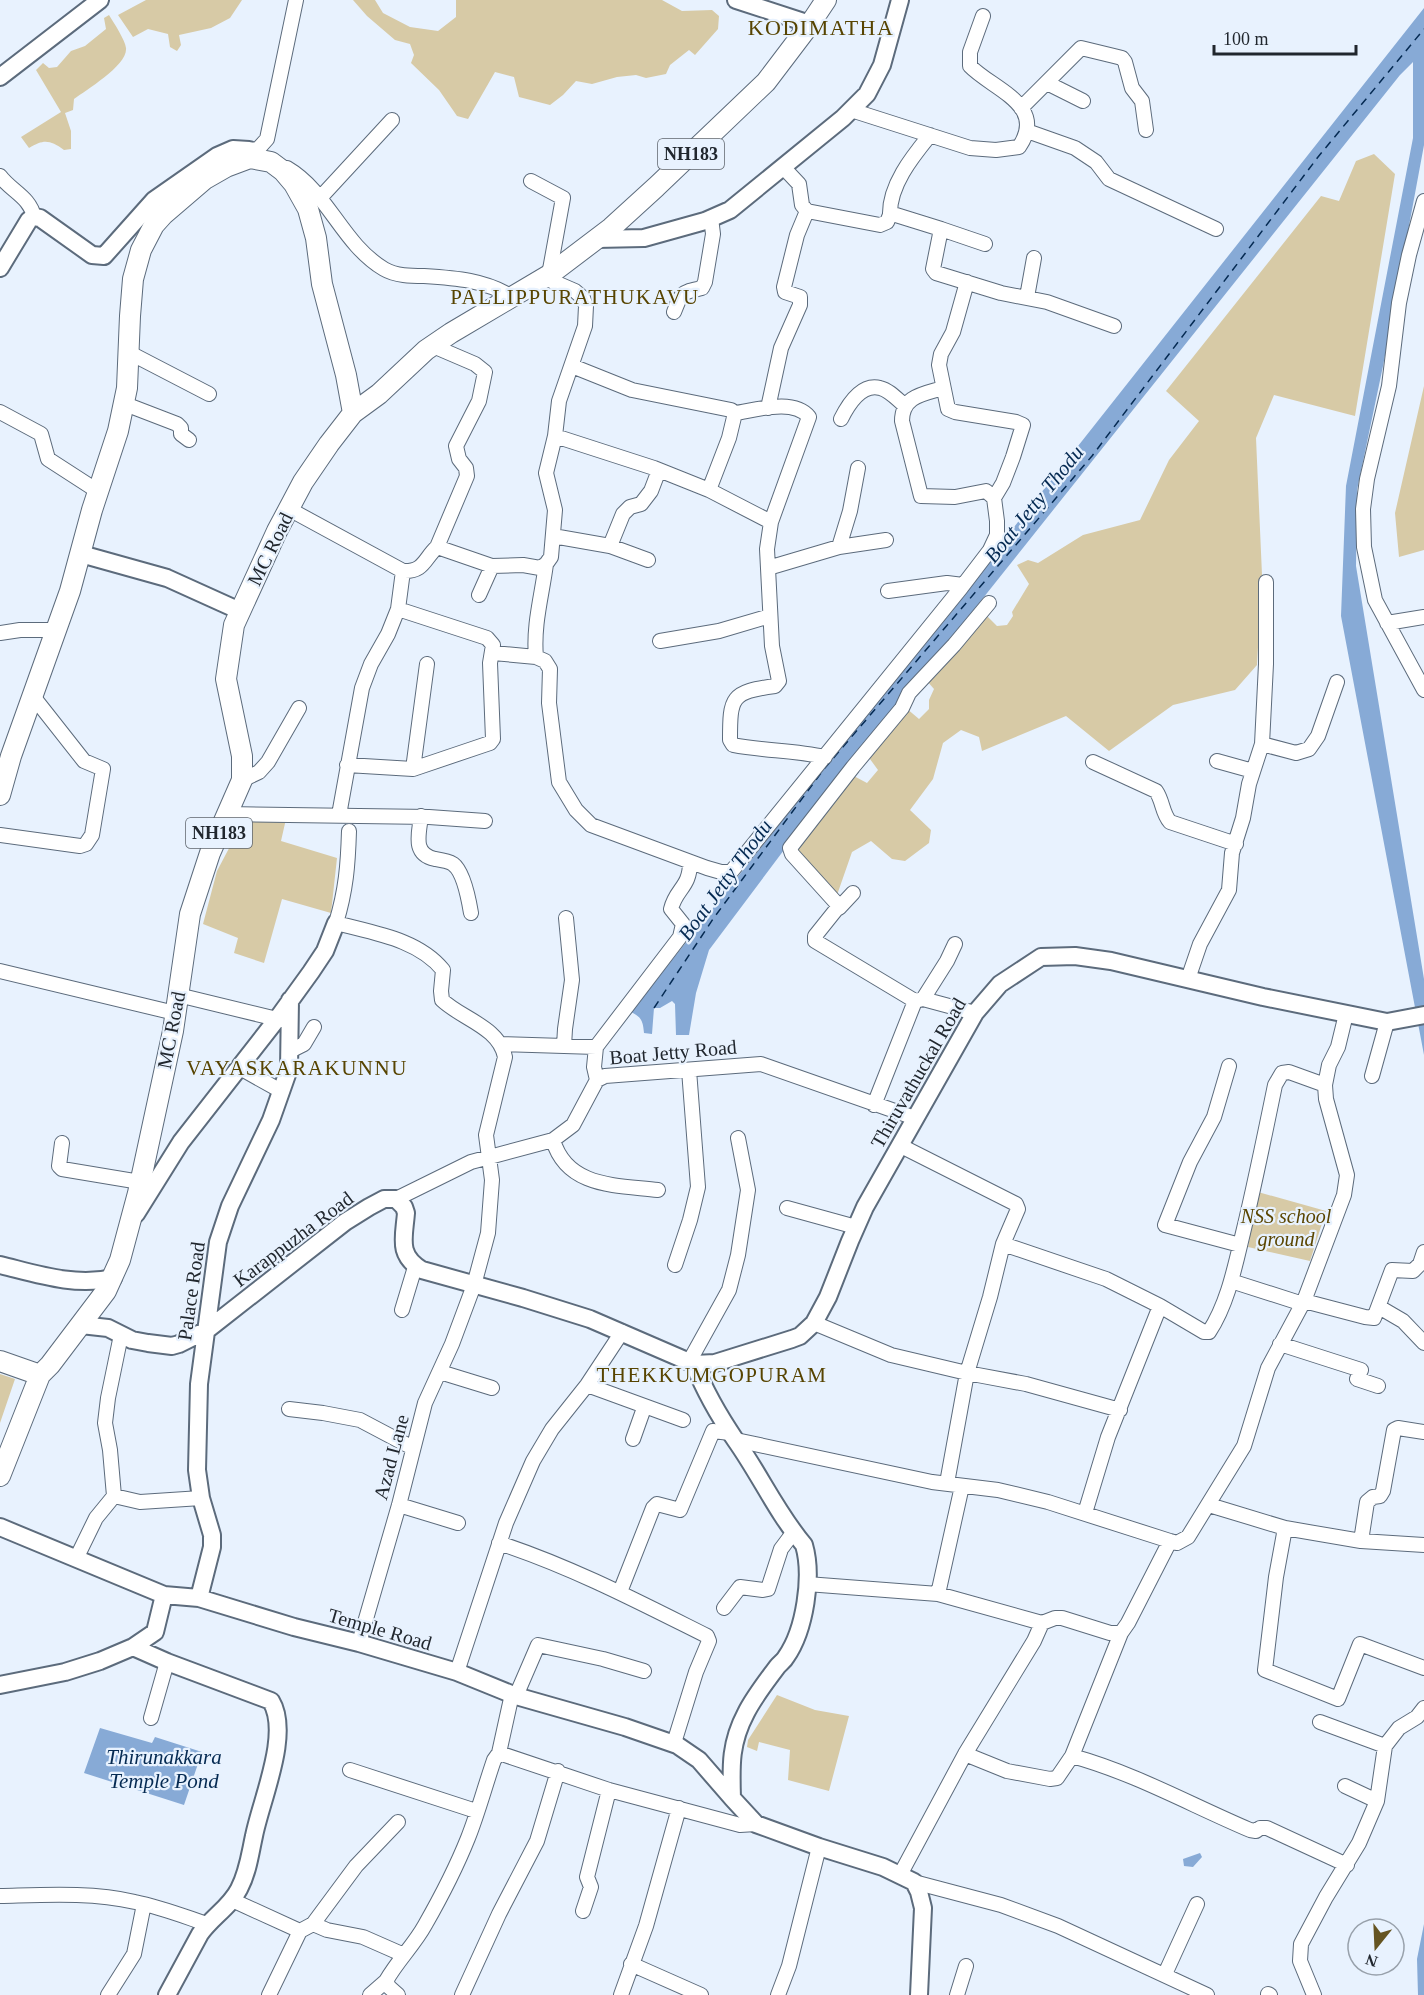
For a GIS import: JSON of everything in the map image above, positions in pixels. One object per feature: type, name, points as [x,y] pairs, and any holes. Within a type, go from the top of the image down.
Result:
[{"type":"highway","name":"MC Road","points":[[94,1306],[113,1278],[132,1220],[169,1054],[190,914],[210,853],[242,780],[242,756],[226,679],[231,637],[240,611],[289,509],[311,470],[353,413],[380,394],[433,346],[547,276],[596,239],[656,187],[766,82],[826,0]]},
{"type":"highway","points":[[0,795],[32,695],[57,630],[118,431],[124,404],[131,297],[141,250],[154,225],[175,203],[205,179],[250,154],[271,162],[283,171],[294,184],[308,209],[316,238],[322,284],[346,375],[353,413]]},
{"type":"highway","points":[[346,375],[353,385],[366,393],[380,394]]},
{"type":"highway","name":"NH183","points":[[0,1476],[40,1375],[94,1306]]},
{"type":"highway","points":[[0,1361],[40,1375]]},
{"type":"main road","points":[[0,77],[100,0]]},
{"type":"main road","points":[[736,0],[810,24]]},
{"type":"main road","points":[[596,239],[644,238],[711,219],[730,210],[851,110],[867,94],[882,65],[900,0]]},
{"type":"main road","points":[[0,268],[29,220],[34,217],[40,218],[92,255],[104,256],[154,200],[217,156],[233,149],[250,154]]},
{"type":"main road","points":[[81,554],[167,578],[240,611]]},
{"type":"main road","points":[[132,1220],[181,1142],[277,1019],[325,951],[336,923]]},
{"type":"main road","name":"Thiruvathuckal Road","points":[[692,1363],[715,1363],[771,1347],[800,1336],[814,1323],[836,1282],[856,1227],[874,1191],[975,1012],[1006,980],[1037,960],[1049,956],[1075,956],[1110,960],[1387,1022],[1416,1016]]},
{"type":"main road","name":"Palace Road","points":[[199,1598],[212,1547],[212,1535],[201,1498],[197,1470],[199,1384],[218,1242],[230,1206],[271,1120],[289,1069],[290,1000]]},
{"type":"main road","points":[[396,1199],[404,1207],[406,1213],[404,1253],[415,1267],[549,1306],[622,1332],[692,1363],[710,1402],[767,1494],[793,1533],[804,1545],[807,1556],[805,1604],[793,1644],[785,1659],[779,1664],[752,1703],[735,1741],[731,1758],[732,1798]]},
{"type":"main road","name":"Karappuzha Road","points":[[81,1325],[115,1331],[132,1340],[172,1346],[188,1340],[207,1330],[345,1222],[379,1201],[396,1199]]},
{"type":"main road","points":[[0,1265],[74,1282],[93,1282],[113,1278]]},
{"type":"main road","points":[[74,1282],[115,1331]]},
{"type":"main road","name":"Temple Road","points":[[0,1527],[164,1595],[199,1598],[294,1627],[359,1643],[457,1672],[514,1695],[674,1743],[699,1760],[756,1824]]},
{"type":"main road","points":[[0,1685],[65,1672],[134,1647],[159,1633],[164,1595]]},
{"type":"main road","points":[[134,1647],[167,1662],[262,1696],[271,1701],[274,1706],[277,1726],[274,1762],[254,1835],[248,1867],[239,1889],[232,1900],[207,1924],[192,1946],[166,1995]]},
{"type":"main road","points":[[756,1824],[883,1867],[907,1879],[919,1892],[923,1908],[920,1930],[919,1995]]},
{"type":"street","points":[[250,154],[258,150],[267,139],[296,0]]},
{"type":"street","points":[[851,110],[970,148],[996,150],[1020,147],[1027,131],[1021,108],[1013,97],[970,66],[970,52],[983,15]]},
{"type":"street","points":[[1021,108],[1081,48],[1122,58],[1132,88],[1142,101],[1146,130]]},
{"type":"street","points":[[1047,83],[1083,101]]},
{"type":"street","points":[[320,198],[392,120]]},
{"type":"street","points":[[1027,131],[1075,148],[1096,162],[1109,179],[1216,229]]},
{"type":"street","points":[[783,167],[799,184],[802,205],[807,212],[880,225],[887,222],[892,196],[912,156],[930,135]]},
{"type":"street","points":[[271,162],[288,168],[305,180],[348,238],[382,268],[390,272],[482,282],[512,297]]},
{"type":"street","points":[[0,176],[6,184],[27,200],[33,209],[34,217]]},
{"type":"street","points":[[437,548],[492,566],[523,565],[540,568],[551,557],[555,510],[546,473],[555,436],[559,401],[585,326],[586,306],[583,298],[575,291],[547,276],[562,198],[531,181]]},
{"type":"street","points":[[1424,201],[1408,255],[1389,386],[1371,458],[1363,509],[1364,547],[1375,600],[1424,690]]},
{"type":"street","points":[[768,408],[781,348],[800,305],[800,297],[785,292],[784,287],[797,235],[807,212]]},
{"type":"street","points":[[890,214],[903,216],[985,244]]},
{"type":"street","points":[[675,312],[684,291],[702,288],[705,282],[713,234],[711,219]]},
{"type":"street","points":[[941,229],[933,272],[1001,293],[1059,306],[1114,326]]},
{"type":"street","points":[[1027,297],[1034,258]]},
{"type":"street","points":[[493,653],[536,657],[545,661],[550,669],[549,703],[559,782],[576,810],[591,825],[690,862],[721,872],[731,872],[963,585],[990,550],[996,536],[997,520],[994,498],[1003,483],[1023,425],[948,409],[939,365],[940,354],[952,332],[967,282]]},
{"type":"street","points":[[289,509],[403,572],[413,572],[421,568],[437,548],[467,476],[466,468],[459,459],[456,446],[479,401],[485,372],[475,364],[433,346]]},
{"type":"street","points":[[129,352],[209,394]]},
{"type":"street","points":[[572,366],[632,390],[731,410],[735,414]]},
{"type":"street","points":[[841,419],[855,396],[870,388],[880,388],[904,405]]},
{"type":"street","points":[[943,388],[916,397],[904,405],[902,421],[921,496],[956,497],[986,491],[994,498]]},
{"type":"street","points":[[124,404],[177,424],[182,434],[189,440]]},
{"type":"street","points":[[735,414],[787,407],[802,410],[809,417],[771,522],[767,549],[772,646],[779,681],[775,686],[740,694],[732,702],[730,740],[734,745],[749,748],[810,753],[825,757]]},
{"type":"street","points":[[0,411],[41,434],[48,459],[99,492]]},
{"type":"street","points":[[709,490],[735,414]]},
{"type":"street","points":[[555,436],[658,470],[709,490],[771,522]]},
{"type":"street","points":[[839,547],[850,511],[858,468]]},
{"type":"street","points":[[610,546],[623,514],[630,507],[641,504],[651,490],[658,470]]},
{"type":"street","points":[[553,536],[610,546],[648,560]]},
{"type":"street","points":[[768,567],[839,547],[886,540]]},
{"type":"street","points":[[536,657],[536,618],[546,564]]},
{"type":"street","points":[[479,595],[492,566]]},
{"type":"street","points":[[339,815],[362,688],[398,609],[403,572]]},
{"type":"street","points":[[1188,979],[1200,944],[1229,890],[1232,853],[1262,744],[1266,664],[1266,582]]},
{"type":"street","points":[[888,591],[947,583],[963,585]]},
{"type":"street","points":[[839,908],[792,854],[790,848],[902,708],[909,693],[989,603]]},
{"type":"street","points":[[347,765],[413,769],[490,743],[493,739],[490,663],[493,645],[487,638],[398,609]]},
{"type":"street","points":[[660,641],[719,631],[770,616]]},
{"type":"street","points":[[1386,623],[1424,617]]},
{"type":"street","points":[[0,633],[20,630],[57,630]]},
{"type":"street","points":[[413,769],[427,664]]},
{"type":"street","points":[[1262,744],[1287,752],[1302,752],[1309,749],[1318,736],[1337,682]]},
{"type":"street","points":[[0,835],[80,846],[86,844],[92,835],[103,769],[84,761],[32,695]]},
{"type":"street","points":[[242,780],[259,772],[268,762],[298,708]]},
{"type":"street","points":[[1217,761],[1253,771]]},
{"type":"street","points":[[1093,762],[1156,791],[1160,796],[1164,814],[1170,822],[1236,844]]},
{"type":"street","points":[[227,814],[421,816],[485,821]]},
{"type":"street","points":[[421,816],[418,844],[420,851],[428,858],[452,863],[457,868],[468,895],[471,913]]},
{"type":"street","points":[[349,831],[345,895],[336,923],[394,938],[418,949],[436,962],[443,970],[442,1000],[451,1009],[484,1028],[501,1044],[596,1047]]},
{"type":"street","points":[[597,1080],[594,1067],[596,1047],[680,937],[683,924],[670,909],[672,901],[687,883],[690,862]]},
{"type":"street","points":[[853,893],[815,936],[815,941],[919,1000],[975,1012]]},
{"type":"street","points":[[564,1046],[572,980],[566,918]]},
{"type":"street","points":[[874,1105],[919,1000],[947,961],[955,944]]},
{"type":"street","points":[[0,971],[177,1004],[277,1019]]},
{"type":"street","points":[[620,1592],[653,1508],[657,1504],[680,1510],[713,1431],[869,1470],[998,1490],[1048,1502],[1177,1543],[1188,1538],[1244,1446],[1268,1368],[1303,1303],[1344,1195],[1347,1175],[1324,1085],[1329,1065],[1338,1047],[1346,1014]]},
{"type":"street","points":[[1372,1077],[1387,1022]]},
{"type":"street","points":[[290,1051],[304,1044],[314,1027]]},
{"type":"street","name":"Azad Lane","points":[[359,1643],[399,1505],[425,1403],[440,1372],[474,1286],[488,1233],[492,1180],[486,1135],[505,1056],[501,1044]]},
{"type":"street","name":"Boat Jetty Road","points":[[396,1199],[471,1162],[553,1140],[573,1125],[597,1080],[605,1076],[761,1064],[915,1118]]},
{"type":"street","points":[[1229,1066],[1214,1117],[1190,1162],[1166,1226],[1240,1245]]},
{"type":"street","points":[[240,1068],[281,1091]]},
{"type":"street","points":[[675,1265],[698,1187],[689,1070]]},
{"type":"street","points":[[1003,1244],[1106,1279],[1160,1306],[1204,1332],[1209,1332],[1231,1281],[1275,1085],[1282,1073],[1289,1072],[1324,1085]]},
{"type":"street","points":[[692,1363],[729,1290],[738,1255],[748,1190],[738,1138]]},
{"type":"street","points":[[553,1140],[557,1155],[582,1177],[596,1182],[658,1190]]},
{"type":"street","points":[[62,1143],[59,1166],[62,1169],[141,1182]]},
{"type":"street","points":[[901,1146],[1016,1203],[1018,1209],[1003,1244],[990,1298],[967,1373],[947,1483]]},
{"type":"street","points":[[788,1208],[856,1227]]},
{"type":"street","points":[[1231,1281],[1303,1303],[1374,1318],[1392,1270],[1410,1272],[1420,1270],[1424,1252]]},
{"type":"street","points":[[402,1310],[415,1267]]},
{"type":"street","points":[[1085,1513],[1108,1437],[1160,1306]]},
{"type":"street","points":[[1379,1307],[1402,1321],[1424,1343]]},
{"type":"street","points":[[814,1323],[891,1355],[1026,1384],[1120,1410]]},
{"type":"street","points":[[76,1558],[96,1518],[114,1496],[105,1423],[115,1331]]},
{"type":"street","points":[[457,1672],[499,1543],[533,1461],[552,1429],[587,1385],[622,1332]]},
{"type":"street","points":[[1280,1344],[1361,1370],[1357,1379],[1378,1386]]},
{"type":"street","points":[[440,1372],[492,1388]]},
{"type":"street","points":[[587,1385],[644,1408],[683,1420]]},
{"type":"street","points":[[633,1439],[644,1408]]},
{"type":"street","points":[[289,1409],[360,1420],[413,1448]]},
{"type":"street","points":[[1361,1541],[1367,1502],[1373,1497],[1380,1496],[1383,1491],[1394,1430],[1423,1428]]},
{"type":"street","points":[[938,1594],[962,1486]]},
{"type":"street","points":[[114,1496],[140,1502],[201,1498]]},
{"type":"street","points":[[399,1505],[458,1523]]},
{"type":"street","points":[[1209,1505],[1286,1528],[1361,1541],[1424,1545]]},
{"type":"street","points":[[1286,1528],[1276,1577],[1265,1670],[1338,1699],[1360,1644],[1424,1668]]},
{"type":"street","points":[[724,1608],[740,1587],[768,1589],[781,1549],[793,1533]]},
{"type":"street","points":[[965,1755],[1007,1771],[1050,1779],[1057,1778],[1072,1756],[1121,1634],[1170,1541]]},
{"type":"street","points":[[499,1543],[620,1592],[707,1636],[709,1641],[696,1672],[674,1743]]},
{"type":"street","points":[[807,1584],[938,1594],[1042,1623],[1062,1618],[1110,1633],[1121,1634]]},
{"type":"street","points":[[1042,1623],[1034,1641],[965,1755],[907,1879],[1001,1905],[1058,1926],[1207,1995]]},
{"type":"street","points":[[370,1995],[386,1981],[399,1959],[424,1927],[456,1866],[468,1839],[494,1760],[499,1753],[514,1695],[538,1645],[603,1659],[644,1671]]},
{"type":"street","points":[[151,1718],[167,1662]]},
{"type":"street","points":[[1314,1995],[1300,1961],[1301,1944],[1359,1843],[1377,1801],[1384,1746],[1399,1728],[1417,1717],[1424,1708]]},
{"type":"street","points":[[1320,1722],[1384,1746]]},
{"type":"street","points":[[499,1753],[609,1790],[740,1825],[756,1824]]},
{"type":"street","points":[[1072,1756],[1140,1779],[1181,1800],[1250,1830],[1266,1828],[1347,1865]]},
{"type":"street","points":[[350,1770],[476,1811]]},
{"type":"street","points":[[462,1995],[499,1914],[537,1841],[558,1771]]},
{"type":"street","points":[[1345,1786],[1377,1801]]},
{"type":"street","points":[[583,1911],[591,1887],[587,1876],[609,1790]]},
{"type":"street","points":[[621,1995],[646,1926],[679,1808]]},
{"type":"street","points":[[269,1995],[307,1927],[356,1866],[398,1822]]},
{"type":"street","points":[[778,1995],[789,1966],[819,1847]]},
{"type":"street","points":[[0,1896],[88,1895],[144,1904],[207,1924]]},
{"type":"street","points":[[232,1900],[307,1927],[363,1937],[404,1955]]},
{"type":"street","points":[[108,1995],[134,1954],[144,1904]]},
{"type":"street","points":[[1165,1974],[1197,1904]]},
{"type":"street","points":[[631,1964],[701,1995]]},
{"type":"street","points":[[957,1995],[966,1966]]},
{"type":"street","points":[[386,1981],[388,1987],[398,1995]]},
{"type":"green space","points":[[146,0],[242,0],[230,18],[211,28],[179,35],[181,45],[177,51],[170,47],[168,34],[148,29],[133,37],[118,15]]},
{"type":"green space","points":[[353,0],[375,0],[383,13],[410,27],[438,31],[456,17],[456,0],[662,0],[682,11],[712,10],[719,16],[718,29],[695,55],[689,50],[670,65],[666,74],[646,78],[636,75],[617,77],[592,84],[576,81],[550,105],[519,97],[514,77],[495,72],[468,119],[457,116],[439,90],[411,63],[414,55],[410,44],[395,40],[367,16]]},
{"type":"green space","points":[[109,15],[124,41],[125,55],[114,69],[74,99],[73,110],[65,113],[71,131],[71,149],[64,150],[47,142],[29,148],[21,137],[61,112],[36,70],[43,63],[49,68],[57,67],[71,51],[85,46],[106,29],[104,18]]},
{"type":"green space","points":[[1374,154],[1395,174],[1355,416],[1274,395],[1256,438],[1262,575],[1257,665],[1235,690],[1173,705],[1109,751],[1066,716],[982,751],[979,737],[961,730],[943,743],[933,779],[910,810],[931,830],[929,843],[905,861],[892,859],[871,841],[852,852],[837,895],[793,848],[850,774],[867,783],[878,770],[867,755],[906,708],[919,719],[929,709],[929,700],[934,689],[927,681],[984,613],[997,626],[1007,625],[1029,584],[1017,565],[1028,560],[1038,563],[1083,535],[1140,520],[1169,460],[1199,421],[1166,391],[1321,196],[1339,201],[1356,161]]},
{"type":"green space","points":[[1424,386],[1424,550],[1399,557],[1395,513]]},
{"type":"green space","points":[[245,818],[286,819],[281,841],[337,858],[331,913],[282,899],[264,963],[234,953],[238,938],[203,924],[217,871]]},
{"type":"green space","name":"NSS school ground","points":[[1258,1192],[1326,1211],[1310,1261],[1248,1247]]},
{"type":"green space","points":[[0,1374],[15,1379],[0,1423]]},
{"type":"green space","points":[[777,1695],[815,1710],[849,1716],[829,1791],[788,1780],[790,1750],[759,1742],[757,1751],[747,1747],[748,1740]]},
{"type":"water","name":"Boat Jetty Thodu","points":[[1424,8],[1424,145],[1383,366],[1357,490],[1356,566],[1424,979],[1424,1055],[1341,616],[1346,486],[1413,138],[1413,62],[1400,75],[814,810],[709,950],[696,993],[689,1035],[676,1035],[675,1004],[672,1001],[660,1008],[654,1008],[652,1034],[644,1033],[641,1020],[631,1012]]},
{"type":"water","name":"Thirunakkara Temple Pond","points":[[100,1728],[152,1743],[155,1737],[202,1752],[184,1805],[84,1773]]},
{"type":"water","points":[[1200,1853],[1202,1857],[1193,1867],[1184,1866],[1183,1859]]},
{"type":"water","points":[[1424,1924],[1424,1995],[1418,1995],[1417,1959]]},
{"type":"ferry route","points":[[654,1008],[713,919],[824,769],[1092,456],[1318,157],[1424,29]]},
{"type":"district","name":"KODIMATHA","points":[[821,27]]},
{"type":"district","name":"PALLIPPURATHUKAVU","points":[[575,297]]},
{"type":"district","name":"VAYASKARAKUNNU","points":[[297,1068]]},
{"type":"district","name":"THEKKUMGOPURAM","points":[[712,1375]]}]
